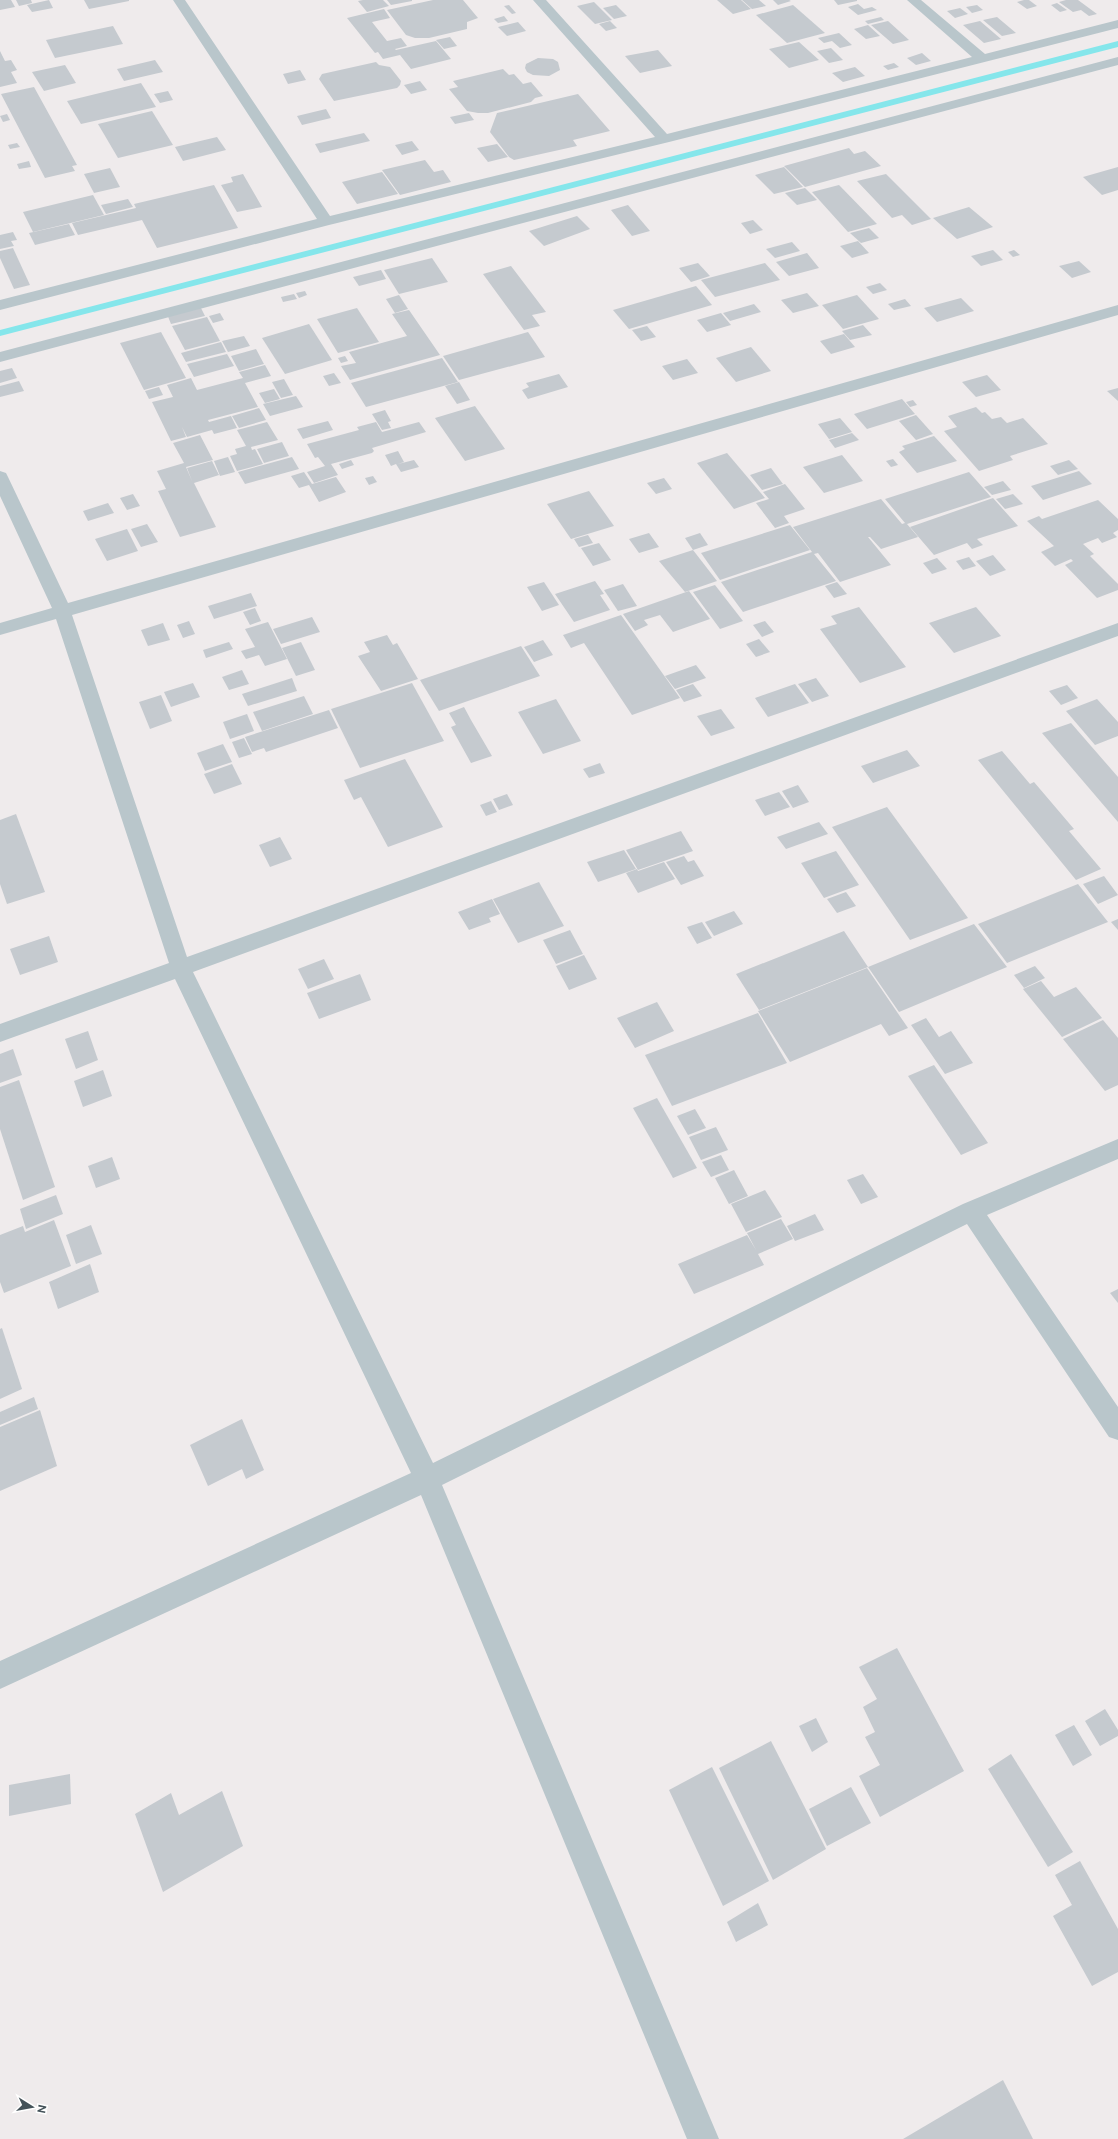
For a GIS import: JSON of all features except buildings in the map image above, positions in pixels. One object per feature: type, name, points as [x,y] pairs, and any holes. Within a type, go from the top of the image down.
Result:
[{"type":"street","points":[[179,0],[326,221]]},
{"type":"street","points":[[539,0],[664,139]]},
{"type":"street","points":[[914,0],[982,58]]},
{"type":"street","points":[[0,305],[326,221],[664,139],[1118,24]]},
{"type":"street","points":[[0,357],[1118,61]]},
{"type":"street","points":[[0,629],[1118,310]]},
{"type":"street","points":[[0,477],[62,611],[181,969],[427,1479],[703,2139]]},
{"type":"street","points":[[0,1033],[181,969],[1118,629]]},
{"type":"street","points":[[0,1675],[427,1479],[971,1211],[1118,1149]]},
{"type":"street","points":[[971,1211],[1118,1428]]},
{"type":"waterway","points":[[0,333],[1118,44]]}]
